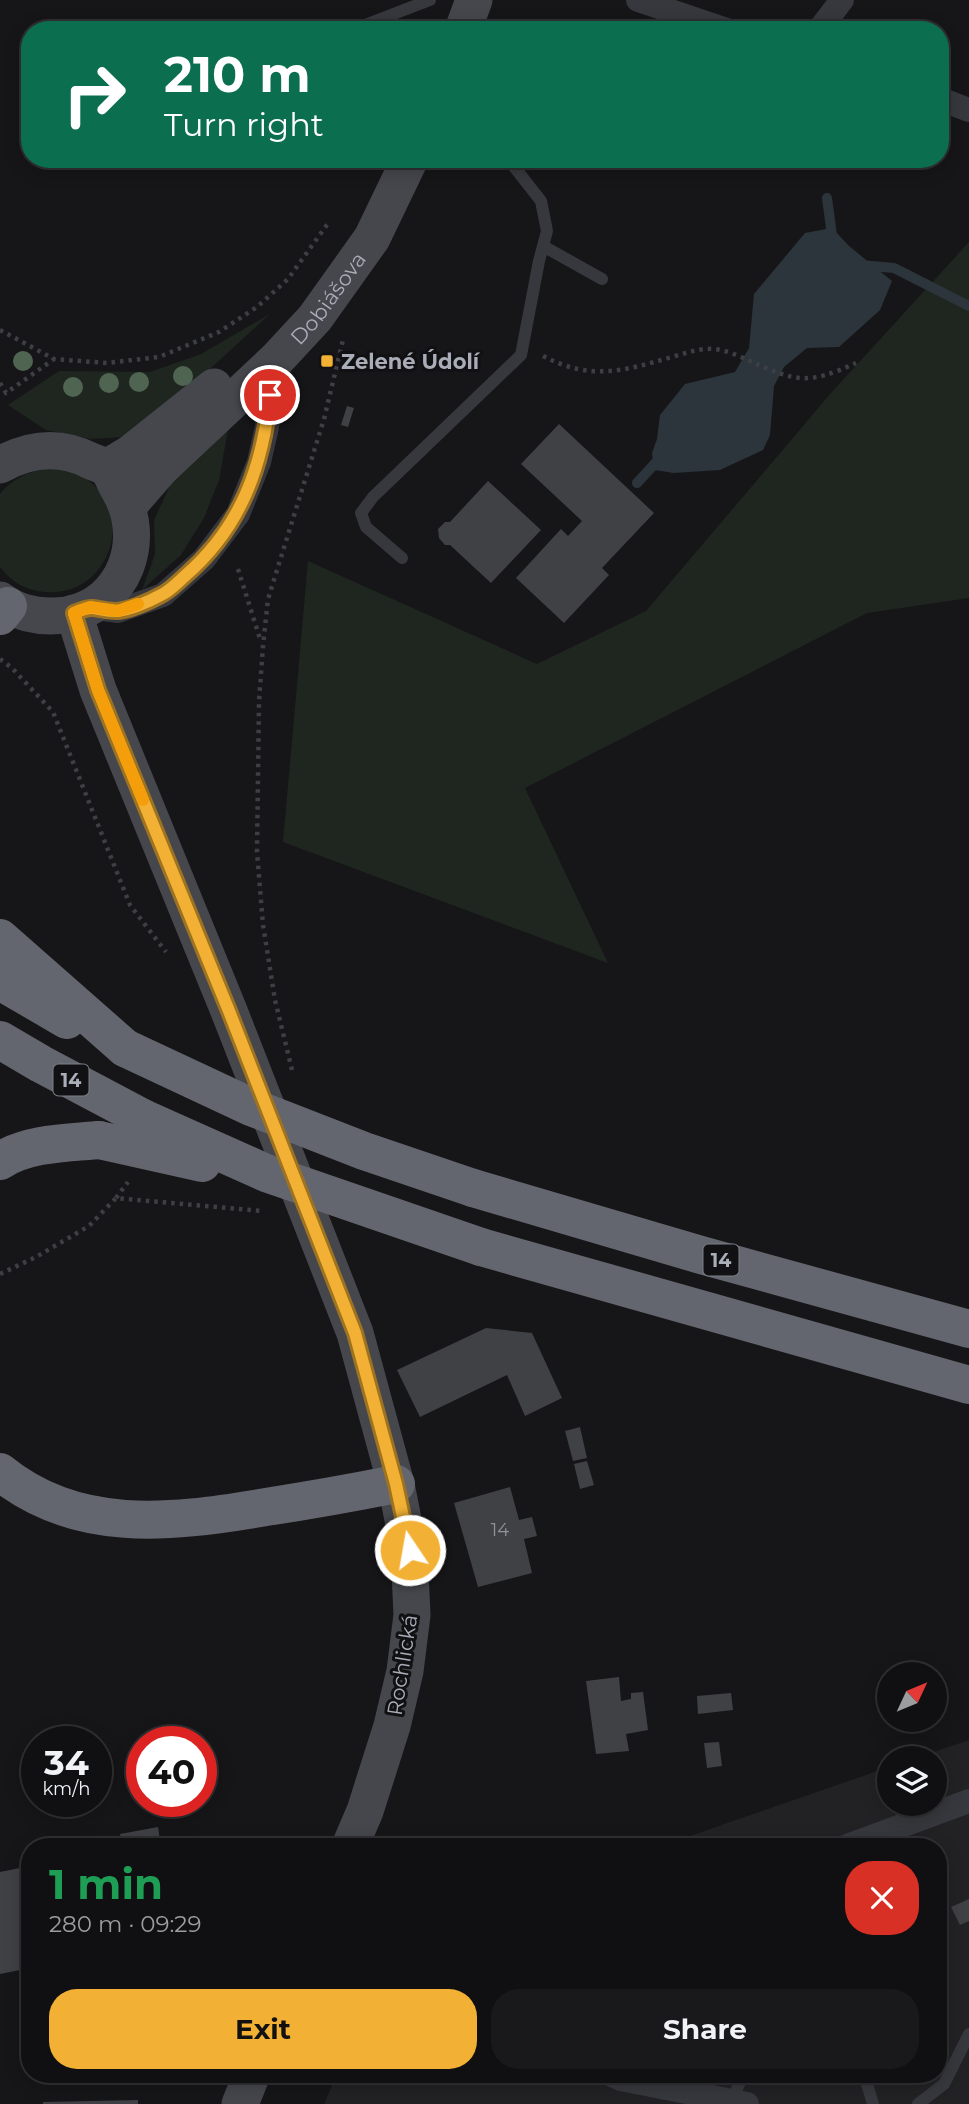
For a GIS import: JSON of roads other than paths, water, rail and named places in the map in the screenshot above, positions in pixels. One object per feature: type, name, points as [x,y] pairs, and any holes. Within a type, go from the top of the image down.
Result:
[{"type":"highway","points":[[0,938],[125,1048]]},
{"type":"highway","name":"14","points":[[0,981],[57,1014],[125,1048],[251,1107],[364,1152],[473,1188],[701,1255],[969,1329]]},
{"type":"highway","name":"14","points":[[0,1040],[143,1118],[266,1173],[481,1247],[969,1385]]},
{"type":"highway","points":[[0,1161],[12,1153],[57,1143],[99,1140],[186,1160],[266,1173]]},
{"type":"highway","points":[[0,1472],[54,1504],[102,1517],[160,1521],[222,1515],[396,1484]]},
{"type":"street","points":[[466,21],[474,0]]},
{"type":"street","points":[[638,0],[700,21]]},
{"type":"street","points":[[826,21],[842,0]]},
{"type":"street","points":[[949,102],[969,110]]},
{"type":"street","name":"Dobiášova","points":[[106,468],[131,453],[260,351],[303,309],[376,212],[404,168]]},
{"type":"street","name":"Dobiášova","points":[[128,506],[162,468],[276,360],[315,318],[372,238],[406,168]]},
{"type":"street","points":[[3,608],[50,617],[82,610],[118,611],[163,595],[204,559],[237,514],[259,462],[267,427],[276,360]]},
{"type":"street","points":[[0,464],[21,454],[46,449],[77,454],[106,468],[128,506],[133,538],[127,564],[117,582],[103,598],[82,610]]},
{"type":"street","name":"Rochlická","points":[[82,610],[98,690],[309,1212],[355,1333],[396,1484],[410,1550],[412,1615],[405,1671],[384,1750],[353,1838]]},
{"type":"street","points":[[869,1838],[969,1801]]},
{"type":"street","points":[[240,2104],[248,2083]]},
{"type":"street","points":[[654,2083],[739,2102]]},
{"type":"lane","points":[[375,21],[430,0]]},
{"type":"lane","points":[[402,558],[366,527],[361,513],[373,497],[522,355],[547,231],[541,201],[515,168]]},
{"type":"lane","points":[[543,246],[602,279]]},
{"type":"lane","points":[[947,2078],[969,2034]]},
{"type":"lane","points":[[739,2102],[742,2083]]},
{"type":"lane","points":[[867,2083],[873,2104]]},
{"type":"lane","points":[[918,2104],[944,2083]]},
{"type":"waterway","points":[[827,198],[833,243]]},
{"type":"waterway","points":[[860,265],[894,268],[969,306]]},
{"type":"waterway","points":[[637,483],[661,457]]},
{"type":"place","name":"Zelené Údolí","points":[[327,361]]}]
